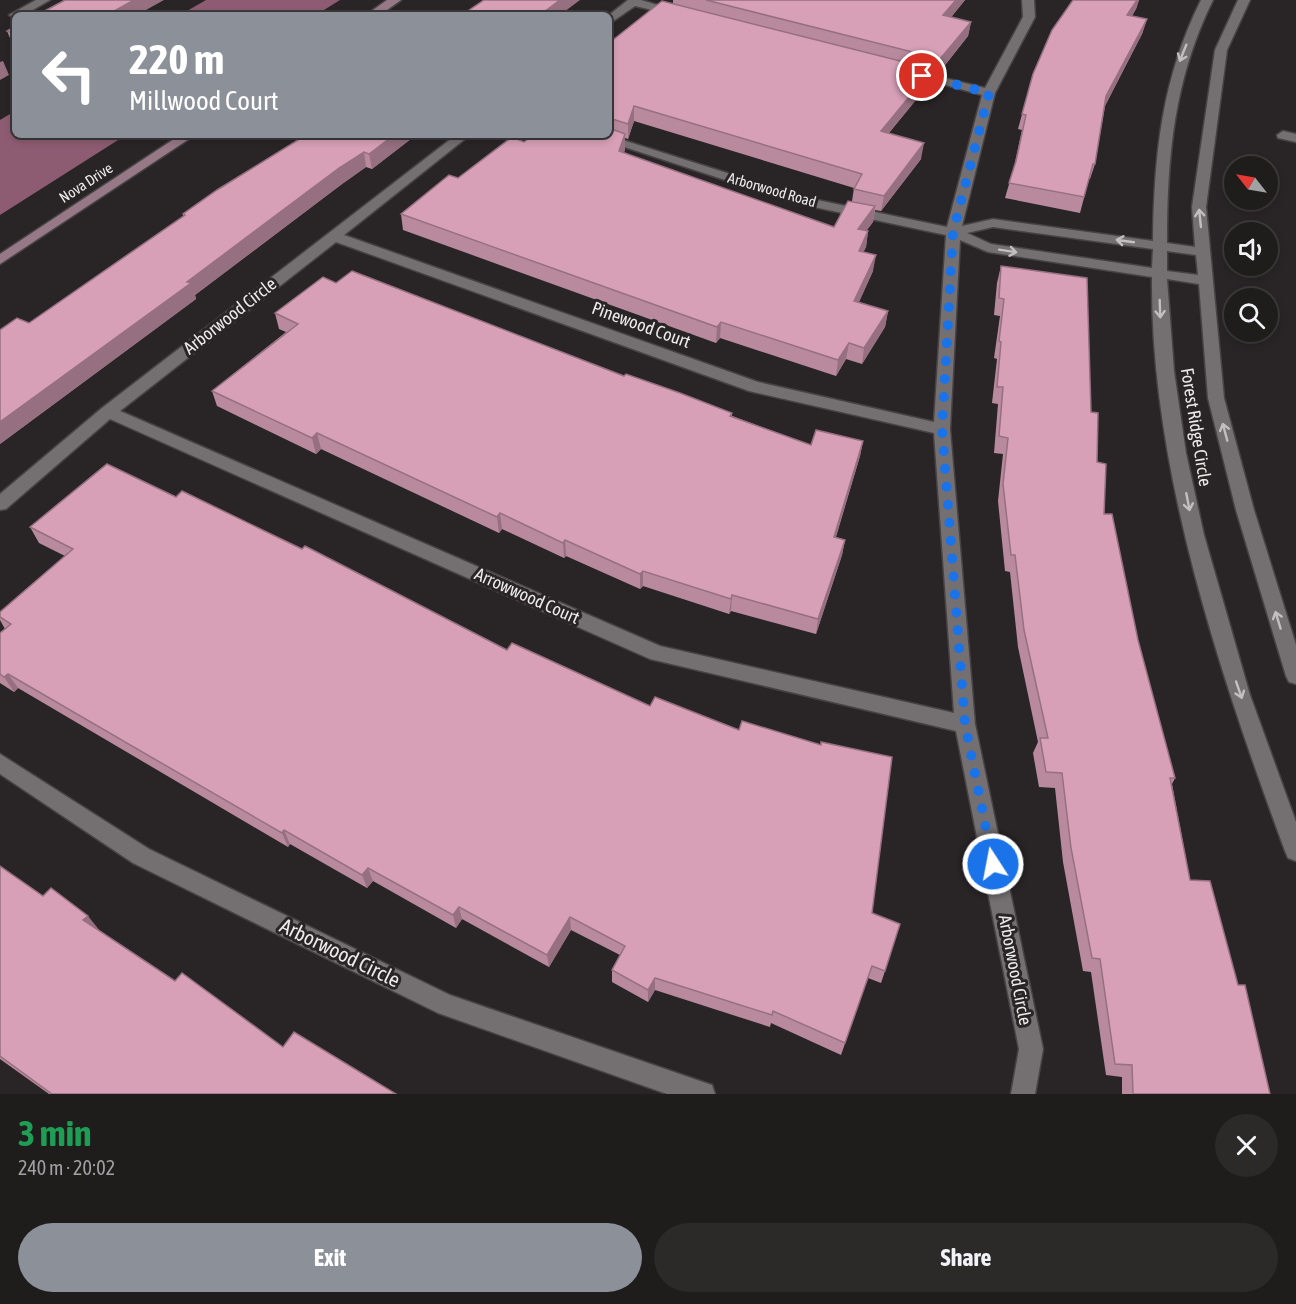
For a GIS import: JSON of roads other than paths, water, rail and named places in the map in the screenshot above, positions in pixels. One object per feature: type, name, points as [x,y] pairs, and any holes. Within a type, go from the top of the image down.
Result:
[{"type":"street","points":[[21,12],[44,0]]},
{"type":"street","points":[[377,12],[395,0]]},
{"type":"street","name":"Arborwood Circle","points":[[1023,1094],[1031,1049],[965,724],[942,429],[953,232],[989,93],[1029,17],[1028,0]]},
{"type":"street","name":"Forest Ridge Circle","points":[[1207,0],[1180,60],[1161,171],[1158,245],[1161,327],[1174,428],[1197,544],[1233,674],[1296,851]]},
{"type":"street","name":"Forest Ridge Circle","points":[[1244,0],[1221,50],[1199,207],[1216,398],[1245,510],[1296,676]]},
{"type":"street","points":[[612,19],[634,1],[691,16]]},
{"type":"street","points":[[2,22],[12,17]]},
{"type":"street","points":[[897,70],[989,93]]},
{"type":"street","points":[[1282,135],[1296,138]]},
{"type":"street","name":"Nova Drive","points":[[0,260],[184,138]]},
{"type":"street","name":"Arborwood Circle","points":[[0,504],[108,412],[460,138]]},
{"type":"street","name":"Arborwood Road","points":[[604,138],[800,200],[953,232],[988,248],[1207,281]]},
{"type":"street","name":"Arborwood Road","points":[[953,232],[993,223],[1204,252]]},
{"type":"street","name":"Pinewood Court","points":[[332,236],[755,387],[942,429]]},
{"type":"street","name":"Arrowwood Court","points":[[108,412],[657,653],[965,724]]},
{"type":"street","name":"Arborwood Circle","points":[[0,763],[141,856],[446,1005],[703,1094]]}]
